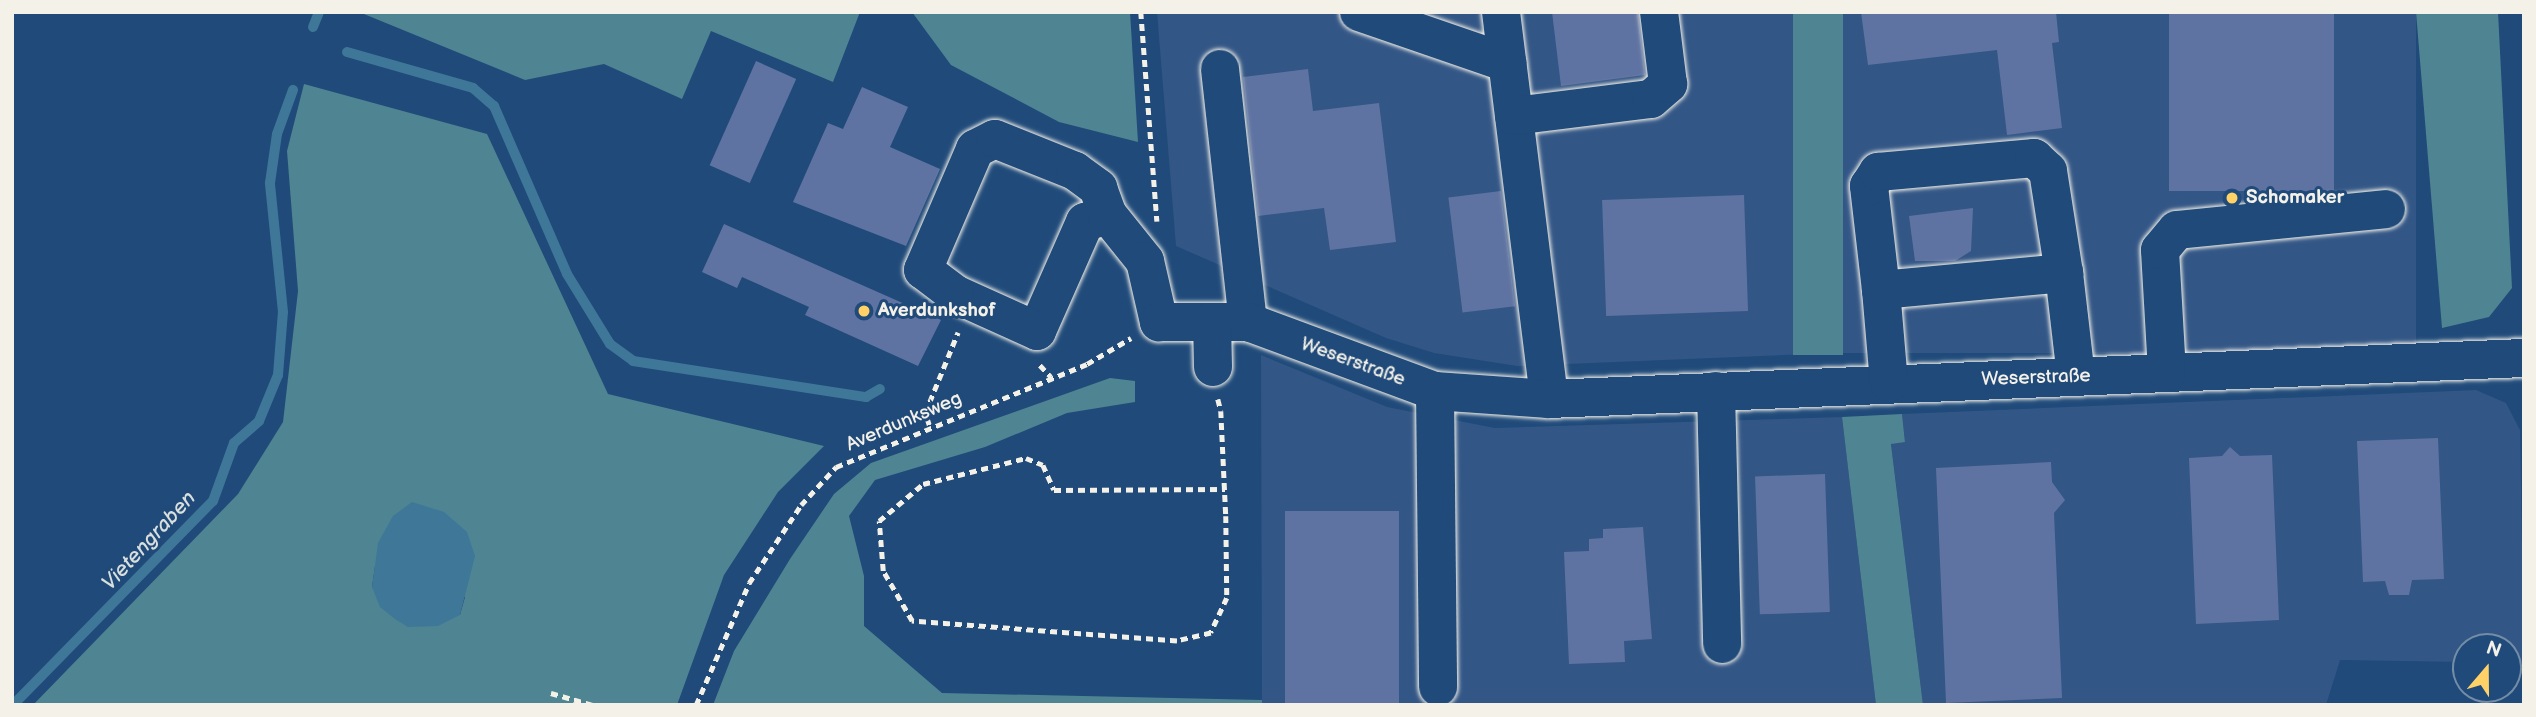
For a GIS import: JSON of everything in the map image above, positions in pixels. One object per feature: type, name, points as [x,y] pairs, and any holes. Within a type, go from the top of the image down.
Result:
[{"type":"street","points":[[1359,12],[1507,63]]},
{"type":"street","points":[[1501,12],[1549,399]]},
{"type":"street","points":[[1514,116],[1651,99],[1668,84],[1659,12]]},
{"type":"street","points":[[1213,367],[1230,322],[1220,69]]},
{"type":"street","points":[[1108,215],[1085,222],[1037,331],[956,295],[923,270],[975,149],[995,139],[1075,171],[1098,188],[1108,215],[1145,261],[1159,322]]},
{"type":"street","points":[[1889,383],[1869,186],[1878,172],[2034,158],[2048,171],[2076,376]]},
{"type":"street","points":[[2167,372],[2160,250],[2177,230],[2386,209]]},
{"type":"street","points":[[1881,290],[2064,273]]},
{"type":"street","name":"Weserstraße","points":[[1159,322],[1230,322],[1435,391],[1549,399],[2524,358]]},
{"type":"street","points":[[1435,391],[1438,687]]},
{"type":"street","points":[[1716,391],[1722,644]]},
{"type":"path","points":[[1141,12],[1159,256],[1145,261]]},
{"type":"path","points":[[929,425],[925,413],[960,329],[948,312],[956,295]]},
{"type":"path","name":"Averdunksweg","points":[[696,705],[749,583],[802,505],[836,467],[929,425],[1087,363],[1159,322]]},
{"type":"path","points":[[1213,367],[1225,489],[1227,598],[1211,633],[1177,641],[912,621],[883,571],[878,521],[923,484],[1026,458],[1043,465],[1054,489],[1091,494],[1225,489]]},
{"type":"path","points":[[551,693],[593,705]]},
{"type":"shaded area","points":[[1157,12],[1793,12],[1833,353],[1517,366],[1434,353],[1386,338],[1176,246]]},
{"type":"shaded area","points":[[1843,12],[2416,12],[2416,353],[1843,353]]},
{"type":"shaded area","points":[[1261,355],[1387,407],[1495,428],[1842,417],[1876,705],[1262,705]]},
{"type":"shaded area","points":[[2476,390],[2506,403],[2520,430],[2524,663],[2522,633],[2452,633],[2452,662],[2340,660],[2326,705],[1923,705],[1891,443],[1905,441],[1902,414]]},
{"type":"shaded area","points":[[412,502],[444,512],[467,532],[475,556],[460,615],[438,626],[408,627],[380,607],[372,587],[378,543],[393,516]]},
{"type":"green space","points":[[359,12],[860,12],[833,82],[711,31],[682,99],[604,64],[525,80]]},
{"type":"green space","points":[[912,12],[1130,12],[1138,142],[1059,122],[951,65]]},
{"type":"green space","points":[[1793,12],[1843,12],[1843,355],[1793,355]]},
{"type":"green space","points":[[2416,12],[2498,12],[2512,288],[2489,317],[2442,328]]},
{"type":"green space","points":[[304,84],[487,134],[608,394],[824,446],[778,492],[724,575],[677,705],[33,705],[238,494],[283,422],[298,291],[287,151]],"holes":[[[375,566],[465,597],[460,615],[372,587]]]},
{"type":"green space","points":[[1110,378],[1135,381],[1135,402],[1067,413],[985,447],[875,480],[849,516],[864,576],[864,626],[942,693],[1262,700],[1262,705],[713,705],[734,651],[790,559],[834,494],[871,463]]},
{"type":"green space","points":[[1902,414],[1905,442],[1891,444],[1923,705],[1876,705],[1842,417]]},
{"type":"building","points":[[1552,12],[1638,12],[1645,75],[1561,86]]},
{"type":"building","points":[[1861,12],[2056,12],[2059,42],[2052,43],[2062,128],[2007,135],[1997,50],[1868,65]]},
{"type":"building","points":[[2169,12],[2334,12],[2334,191],[2169,191]]},
{"type":"building","points":[[756,61],[796,79],[750,183],[710,165]]},
{"type":"building","points":[[1308,69],[1313,111],[1379,103],[1396,242],[1330,250],[1324,208],[1258,216],[1243,77]]},
{"type":"building","name":"Averdunkshof","points":[[862,87],[908,107],[890,147],[940,169],[906,246],[793,202],[828,123],[843,129]]},
{"type":"building","points":[[1501,191],[1515,306],[1463,313],[1448,197]]},
{"type":"building","points":[[1744,195],[1748,311],[1606,316],[1602,200]]},
{"type":"building","points":[[1973,208],[1971,251],[1955,261],[1915,261],[1909,216]]},
{"type":"building","name":"Averdunkshof","points":[[724,224],[941,320],[918,366],[805,315],[809,307],[742,277],[737,288],[702,272]]},
{"type":"building","points":[[2438,438],[2444,579],[2412,580],[2409,595],[2389,595],[2385,581],[2363,582],[2357,441]]},
{"type":"building","points":[[2230,447],[2240,456],[2272,455],[2279,620],[2196,624],[2189,458],[2222,456]]},
{"type":"building","points":[[2051,462],[2052,482],[2065,500],[2054,513],[2062,698],[1946,703],[1936,468]]},
{"type":"building","points":[[1825,474],[1830,612],[1760,614],[1755,476]]},
{"type":"building","points":[[1285,511],[1399,511],[1399,704],[1285,704]]},
{"type":"building","points":[[1643,527],[1652,639],[1624,641],[1625,662],[1569,664],[1564,552],[1589,551],[1589,539],[1603,538],[1603,529]]},
{"type":"waterway","points":[[313,27],[319,12]]},
{"type":"waterway","points":[[347,52],[473,88],[494,106],[567,274],[610,344],[633,361],[866,397],[880,389]]},
{"type":"waterway","name":"Vietengraben","points":[[13,705],[213,501],[234,443],[259,421],[278,375],[283,312],[270,183],[277,134],[293,90]]},
{"type":"place","name":"Schomaker","points":[[2232,198]]},
{"type":"place","name":"Averdunkshof","points":[[864,311]]}]
